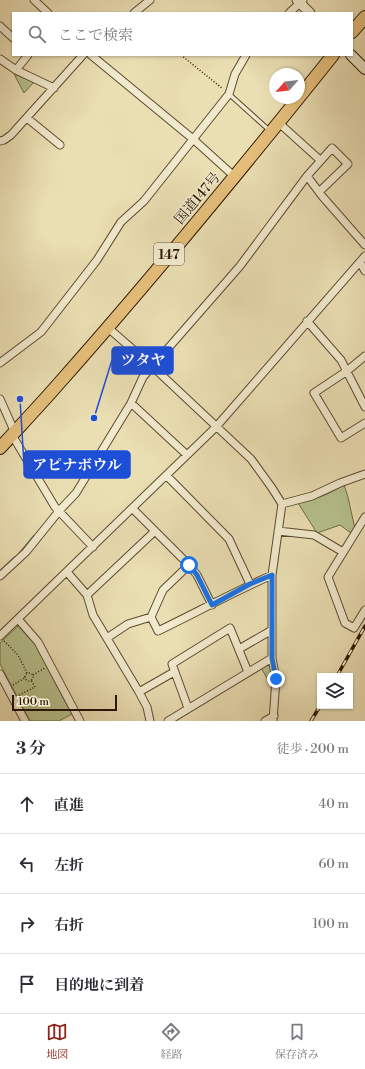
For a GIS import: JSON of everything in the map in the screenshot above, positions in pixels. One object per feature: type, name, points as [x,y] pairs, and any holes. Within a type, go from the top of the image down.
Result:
[{"type":"highway","points":[[353,31],[365,17]]},
{"type":"highway","name":"国道147号","points":[[0,448],[61,382],[107,328],[235,177],[333,56]]},
{"type":"main road","points":[[352,56],[365,69]]},
{"type":"street","points":[[34,0],[47,12]]},
{"type":"street","points":[[135,12],[150,0]]},
{"type":"street","points":[[290,12],[300,1],[309,12]]},
{"type":"street","points":[[0,26],[12,37]]},
{"type":"street","points":[[16,70],[27,56]]},
{"type":"street","points":[[0,141],[11,135],[82,56]]},
{"type":"street","points":[[92,56],[194,139],[235,177]]},
{"type":"street","points":[[0,363],[41,332],[97,260],[121,222],[144,201],[229,94],[235,74],[245,56]]},
{"type":"street","points":[[0,59],[16,70],[54,88]]},
{"type":"street","points":[[27,118],[60,145]]},
{"type":"street","points":[[275,128],[320,160]]},
{"type":"street","points":[[0,576],[26,552],[59,511],[76,493],[131,403],[143,377],[240,266],[307,176],[332,148],[348,164],[319,192]]},
{"type":"street","points":[[307,176],[365,245]]},
{"type":"street","points":[[1,638],[18,619],[216,427],[365,256]]},
{"type":"street","points":[[360,262],[365,271]]},
{"type":"street","points":[[308,321],[341,360],[365,407]]},
{"type":"street","points":[[107,328],[152,366],[251,459],[282,504],[272,575],[272,658],[276,679],[274,718],[265,721]]},
{"type":"street","points":[[365,356],[347,371],[314,393],[342,438],[365,423]]},
{"type":"street","points":[[0,399],[14,433],[15,440],[55,507],[93,547]]},
{"type":"street","points":[[131,403],[187,455]]},
{"type":"street","points":[[282,504],[312,496],[340,483],[365,474]]},
{"type":"street","points":[[167,476],[229,539],[250,584]]},
{"type":"street","points":[[133,509],[189,565],[197,575],[212,605]]},
{"type":"street","points":[[365,518],[328,577],[345,623],[354,628],[365,610]]},
{"type":"street","points":[[87,595],[156,531]]},
{"type":"street","points":[[278,532],[314,535],[343,552]]},
{"type":"street","points":[[107,638],[128,624],[151,617],[163,590],[189,565]]},
{"type":"street","points":[[67,572],[87,595],[93,615],[139,692],[147,707],[150,721]]},
{"type":"street","points":[[151,617],[158,631],[212,605],[250,584],[272,575]]},
{"type":"street","points":[[18,619],[38,642],[80,721]]},
{"type":"street","points":[[188,708],[172,664],[230,628],[248,672]]},
{"type":"street","points":[[239,649],[272,630]]},
{"type":"street","points":[[168,721],[272,658]]},
{"type":"street","points":[[139,692],[174,672]]},
{"type":"street","points":[[0,674],[25,721]]},
{"type":"lane","points":[[229,94],[275,128]]},
{"type":"path","points":[[182,56],[229,94]]},
{"type":"path","points":[[1,638],[18,655],[27,673],[25,675],[26,678]]},
{"type":"path","points":[[32,675],[49,666]]},
{"type":"path","points":[[27,673],[31,673],[32,675]]},
{"type":"path","points":[[31,680],[32,675]]},
{"type":"path","points":[[26,678],[27,680],[31,680],[35,687],[19,696],[13,685],[26,678]]},
{"type":"green space","points":[[14,74],[34,82],[24,93]]},
{"type":"green space","points":[[344,485],[355,529],[351,533],[340,525],[317,533],[298,503],[322,496]]},
{"type":"green space","points":[[18,626],[35,644],[72,714],[59,721],[30,721],[0,664],[0,643]]},
{"type":"green space","points":[[270,662],[272,686],[261,668]]},
{"type":"waterway","points":[[19,554],[34,536]]},
{"type":"waterway","points":[[0,571],[15,557]]},
{"type":"railway","points":[[339,673],[365,626]]},
{"type":"railway","points":[[311,721],[318,709]]},
{"type":"place","name":"アピナボウル","points":[[20,399]]},
{"type":"place","name":"ツタヤ","points":[[94,418]]},
{"type":"route","points":[[189,565],[202,583],[212,605],[250,584],[272,575],[272,658],[276,679]]}]
